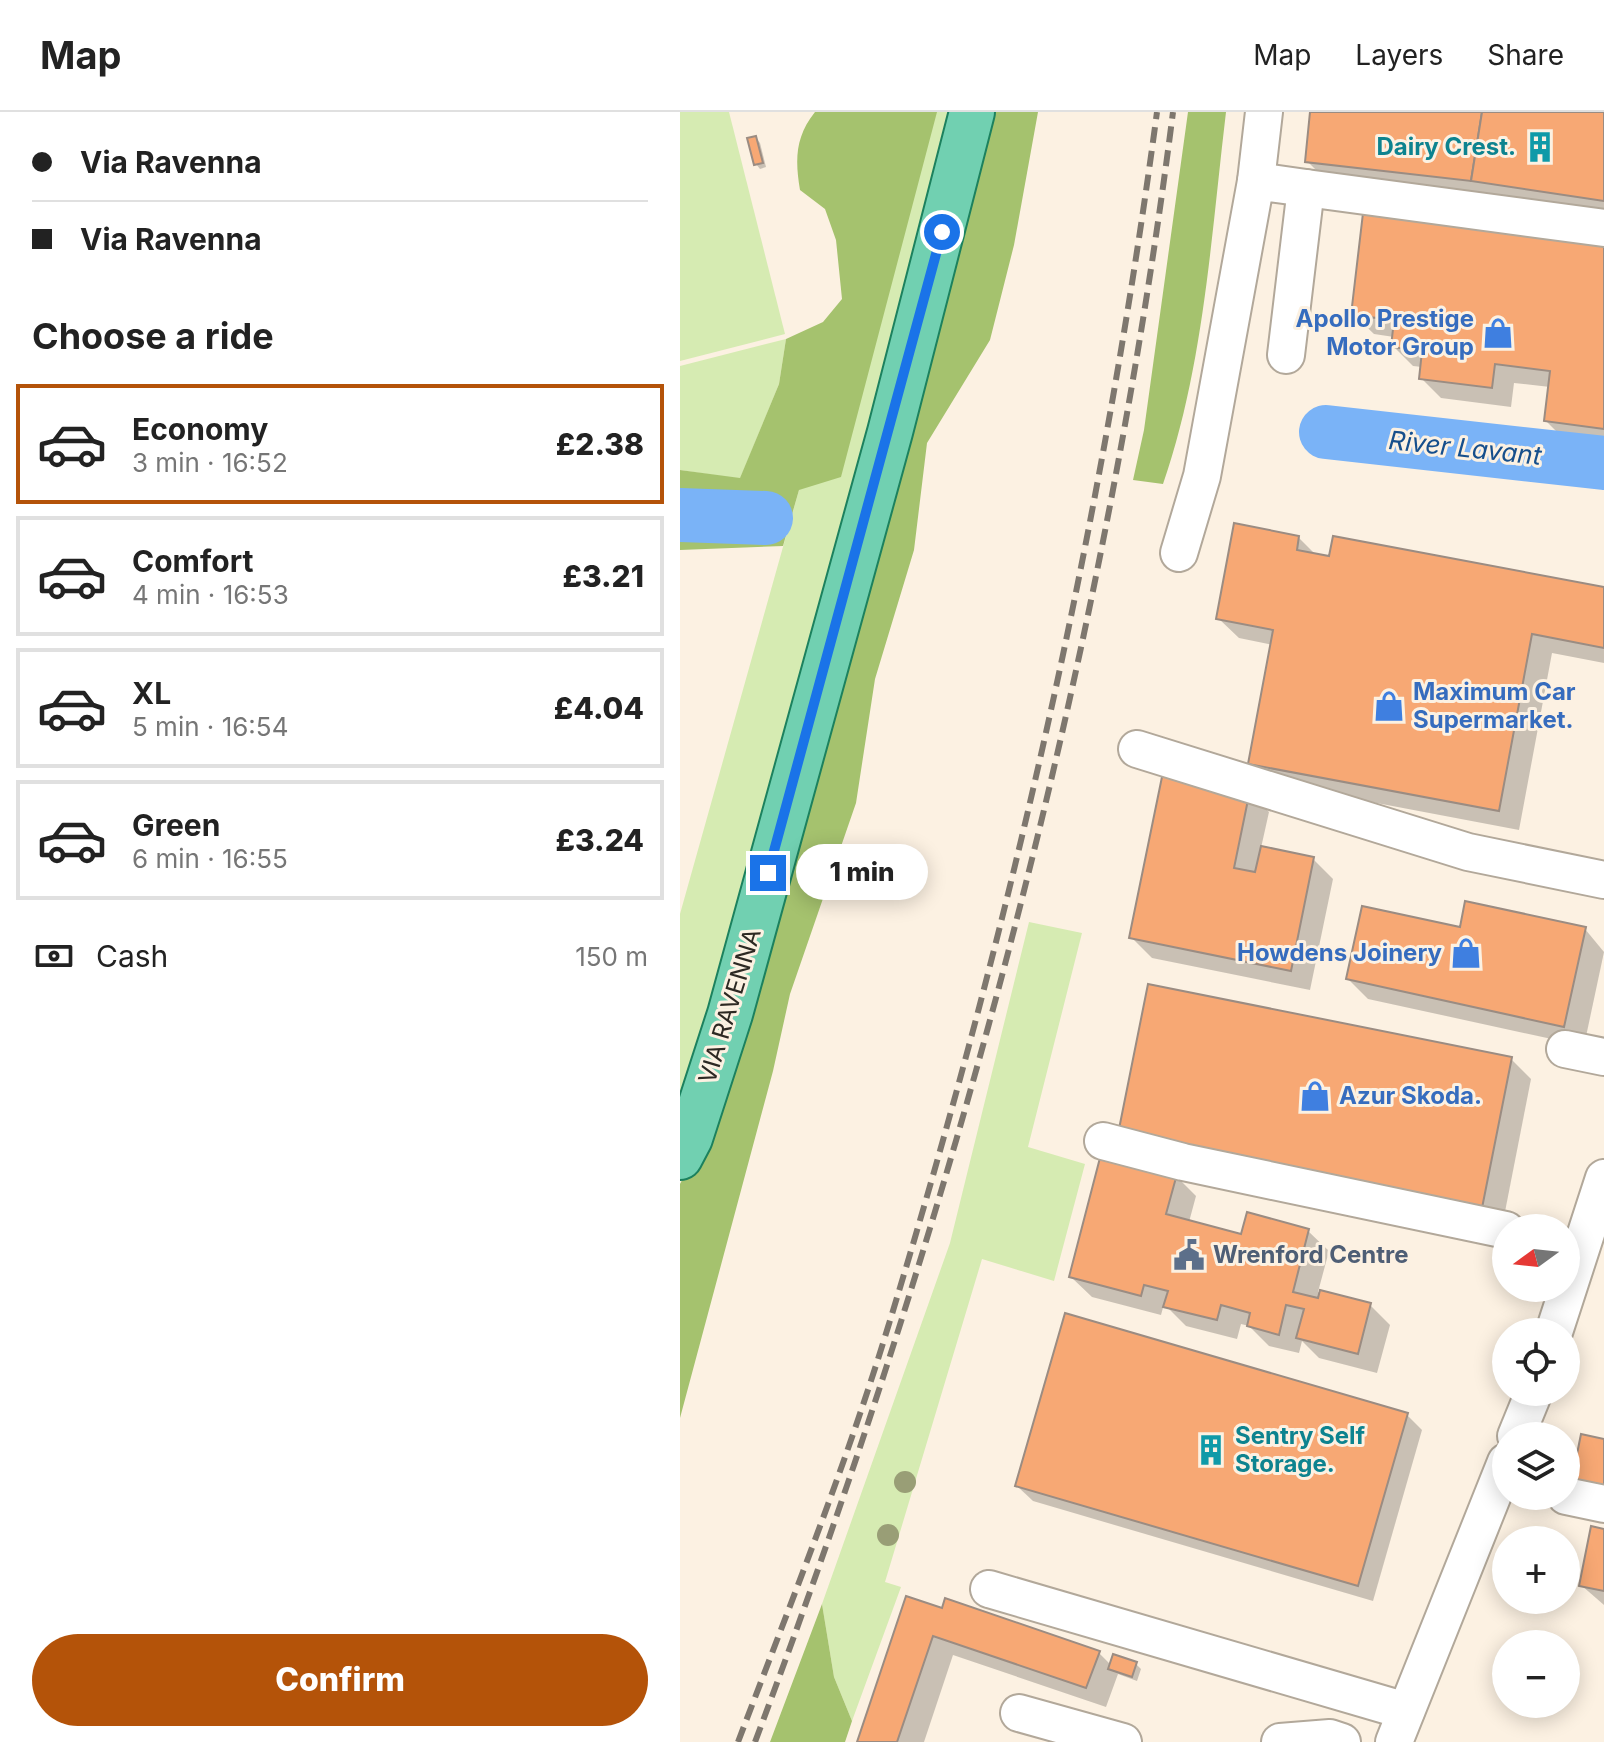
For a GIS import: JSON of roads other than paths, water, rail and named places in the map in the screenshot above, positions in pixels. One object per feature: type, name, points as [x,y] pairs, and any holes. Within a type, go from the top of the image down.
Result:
[{"type":"main road","name":"VIA RAVENNA","points":[[680,1157],[690,1138],[734,999],[886,447],[972,112]]},
{"type":"street","points":[[1179,553],[1202,476],[1256,181],[1264,112]]},
{"type":"street","points":[[1256,181],[1604,228]]},
{"type":"street","points":[[1286,355],[1306,188]]},
{"type":"street","points":[[1137,749],[1468,852],[1604,880]]},
{"type":"street","points":[[1565,1049],[1604,1057]]},
{"type":"street","points":[[1103,1141],[1183,1162],[1492,1227]]},
{"type":"street","points":[[1580,1231],[1604,1178]]},
{"type":"street","points":[[1580,1499],[1604,1504]]},
{"type":"street","points":[[989,1589],[1400,1727],[1492,1503]]},
{"type":"street","points":[[1019,1713],[1123,1742]]},
{"type":"street","points":[[1280,1742],[1330,1738],[1342,1742]]},
{"type":"waterway","name":"River Lavant","points":[[1326,432],[1604,463]]},
{"type":"waterway","name":"River Lavant","points":[[680,515],[766,518]]},
{"type":"railway","points":[[738,1742],[854,1432],[888,1327],[974,1028],[1048,725],[1080,573],[1135,266],[1157,112]]},
{"type":"railway","points":[[755,1742],[827,1544],[894,1344],[956,1142],[1012,939],[1062,734],[1106,528],[1143,321],[1173,112]]},
{"type":"place","name":"Dairy Crest.","points":[[1540,147]]},
{"type":"place","name":"Apollo Prestige Motor Group","points":[[1498,333]]},
{"type":"place","name":"Maximum Car Supermarket.","points":[[1389,706]]},
{"type":"place","name":"Howdens Joinery","points":[[1466,953]]},
{"type":"place","name":"Azur Skoda.","points":[[1315,1096]]},
{"type":"place","name":"Wrenford Centre","points":[[1189,1255]]},
{"type":"place","name":"Sentry Self Storage.","points":[[1211,1450]]}]
